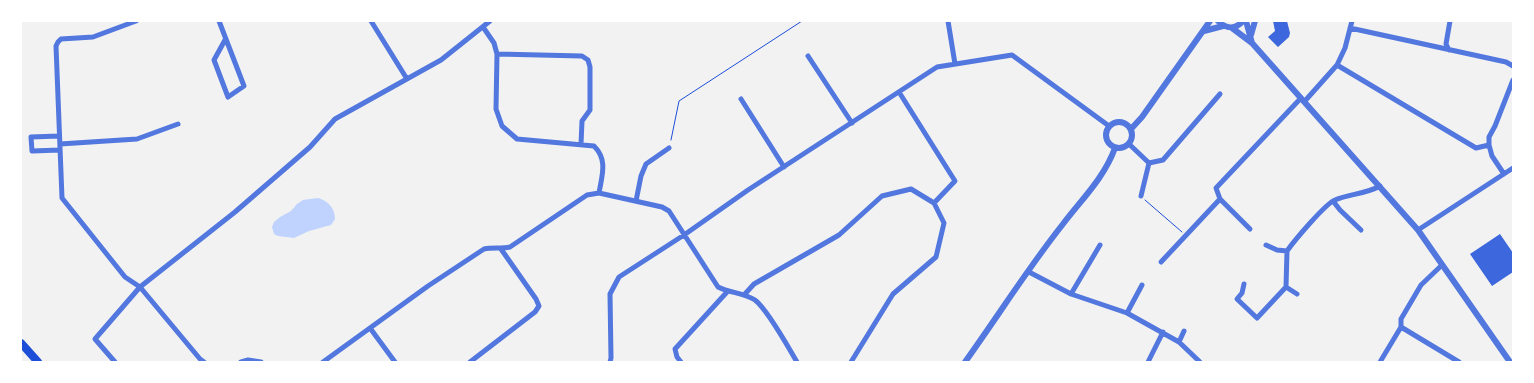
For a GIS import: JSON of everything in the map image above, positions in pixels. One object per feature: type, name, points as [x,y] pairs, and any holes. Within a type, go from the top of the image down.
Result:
[{"type":"main road","points":[[21,343],[38,362]]},
{"type":"street","points":[[136,21],[93,37],[61,39],[56,46],[62,198],[125,277],[140,287],[200,360],[204,362]]},
{"type":"street","points":[[219,21],[244,86],[228,97],[214,60],[225,40]]},
{"type":"street","points":[[371,21],[407,79]]},
{"type":"street","points":[[115,362],[95,339],[140,287],[213,231],[270,183],[310,147],[336,119],[441,60],[490,21]]},
{"type":"street","points":[[948,21],[955,64]]},
{"type":"street","points":[[1130,129],[1142,117],[1210,21]]},
{"type":"street","points":[[1232,28],[1245,21],[1252,40]]},
{"type":"street","points":[[1252,40],[1256,21]]},
{"type":"street","points":[[1250,229],[1220,199],[1216,188],[1336,66],[1345,48],[1352,21]]},
{"type":"street","points":[[1449,50],[1446,44],[1450,21]]},
{"type":"street","points":[[1204,31],[1220,23],[1252,40],[1302,100],[1418,230],[1510,362]]},
{"type":"street","points":[[483,28],[494,44],[497,54],[496,109],[502,126],[517,139],[594,146],[603,159],[599,193]]},
{"type":"street","points":[[1350,28],[1506,62],[1513,66]]},
{"type":"street","points":[[497,54],[582,56],[588,60],[590,67],[590,110],[582,121],[581,144]]},
{"type":"street","points":[[808,56],[852,123]]},
{"type":"street","points":[[610,362],[610,294],[619,277],[937,67],[1012,56],[1109,126]]},
{"type":"street","points":[[1336,66],[1476,148],[1489,145]]},
{"type":"street","points":[[1504,174],[1492,156],[1489,137],[1496,126],[1513,80]]},
{"type":"street","points":[[899,92],[955,180],[934,203]]},
{"type":"street","points":[[1149,163],[1163,160],[1220,94]]},
{"type":"street","points":[[741,100],[784,167]]},
{"type":"street","points":[[1120,122],[1128,125],[1130,129],[1132,137],[1129,144],[1123,148],[1115,148],[1109,145],[1106,139],[1106,132],[1112,123],[1120,122]]},
{"type":"street","points":[[59,136],[31,137],[32,150],[137,139],[178,124]]},
{"type":"street","points":[[1129,144],[1149,163]]},
{"type":"street","points":[[636,201],[641,176],[646,164],[669,148]]},
{"type":"street","points":[[965,362],[1063,223],[1084,199],[1105,169],[1115,148]]},
{"type":"street","points":[[1141,196],[1149,163]]},
{"type":"street","points":[[1418,230],[1513,168]]},
{"type":"street","points":[[1257,318],[1286,287],[1287,251],[1294,240],[1334,200],[1380,186]]},
{"type":"street","points":[[744,295],[754,284],[839,235],[882,196],[911,190],[934,203],[944,223],[936,257],[893,294],[851,362]]},
{"type":"street","points":[[323,362],[428,286],[484,249],[510,247],[588,194],[599,193],[662,207],[668,212],[718,287],[727,292],[744,295],[755,300],[764,310],[797,362]]},
{"type":"street","points":[[1161,262],[1220,199]]},
{"type":"street","points":[[1334,200],[1340,210],[1361,230]]},
{"type":"street","points":[[1071,294],[1100,245]]},
{"type":"street","points":[[1266,245],[1277,250],[1287,251]]},
{"type":"street","points":[[470,362],[535,312],[538,306],[536,299],[502,249]]},
{"type":"street","points":[[1380,362],[1401,327],[1401,319],[1421,285],[1442,265]]},
{"type":"street","points":[[1029,272],[1071,294],[1127,313],[1179,342],[1200,362]]},
{"type":"street","points":[[1244,284],[1242,293],[1237,299],[1257,318],[1258,324]]},
{"type":"street","points":[[1127,313],[1142,285]]},
{"type":"street","points":[[1286,287],[1297,294]]},
{"type":"street","points":[[681,362],[674,349],[727,292]]},
{"type":"street","points":[[1401,327],[1459,362]]},
{"type":"street","points":[[370,328],[395,362]]},
{"type":"street","points":[[1179,342],[1184,331]]},
{"type":"street","points":[[1148,362],[1163,332]]},
{"type":"street","points":[[241,362],[248,360],[261,362]]},
{"type":"path","points":[[669,148],[679,101],[802,21]]},
{"type":"path","points":[[1141,196],[1186,236]]},
{"type":"water","points":[[318,198],[328,203],[332,208],[335,219],[331,225],[309,231],[294,238],[274,234],[272,227],[274,222],[280,217],[291,211],[303,200]]},
{"type":"building","points":[[1273,21],[1287,21],[1290,33],[1289,37],[1278,47],[1268,37],[1275,31]]},
{"type":"building","points":[[1500,234],[1513,253],[1513,272],[1492,286],[1470,254]]}]
